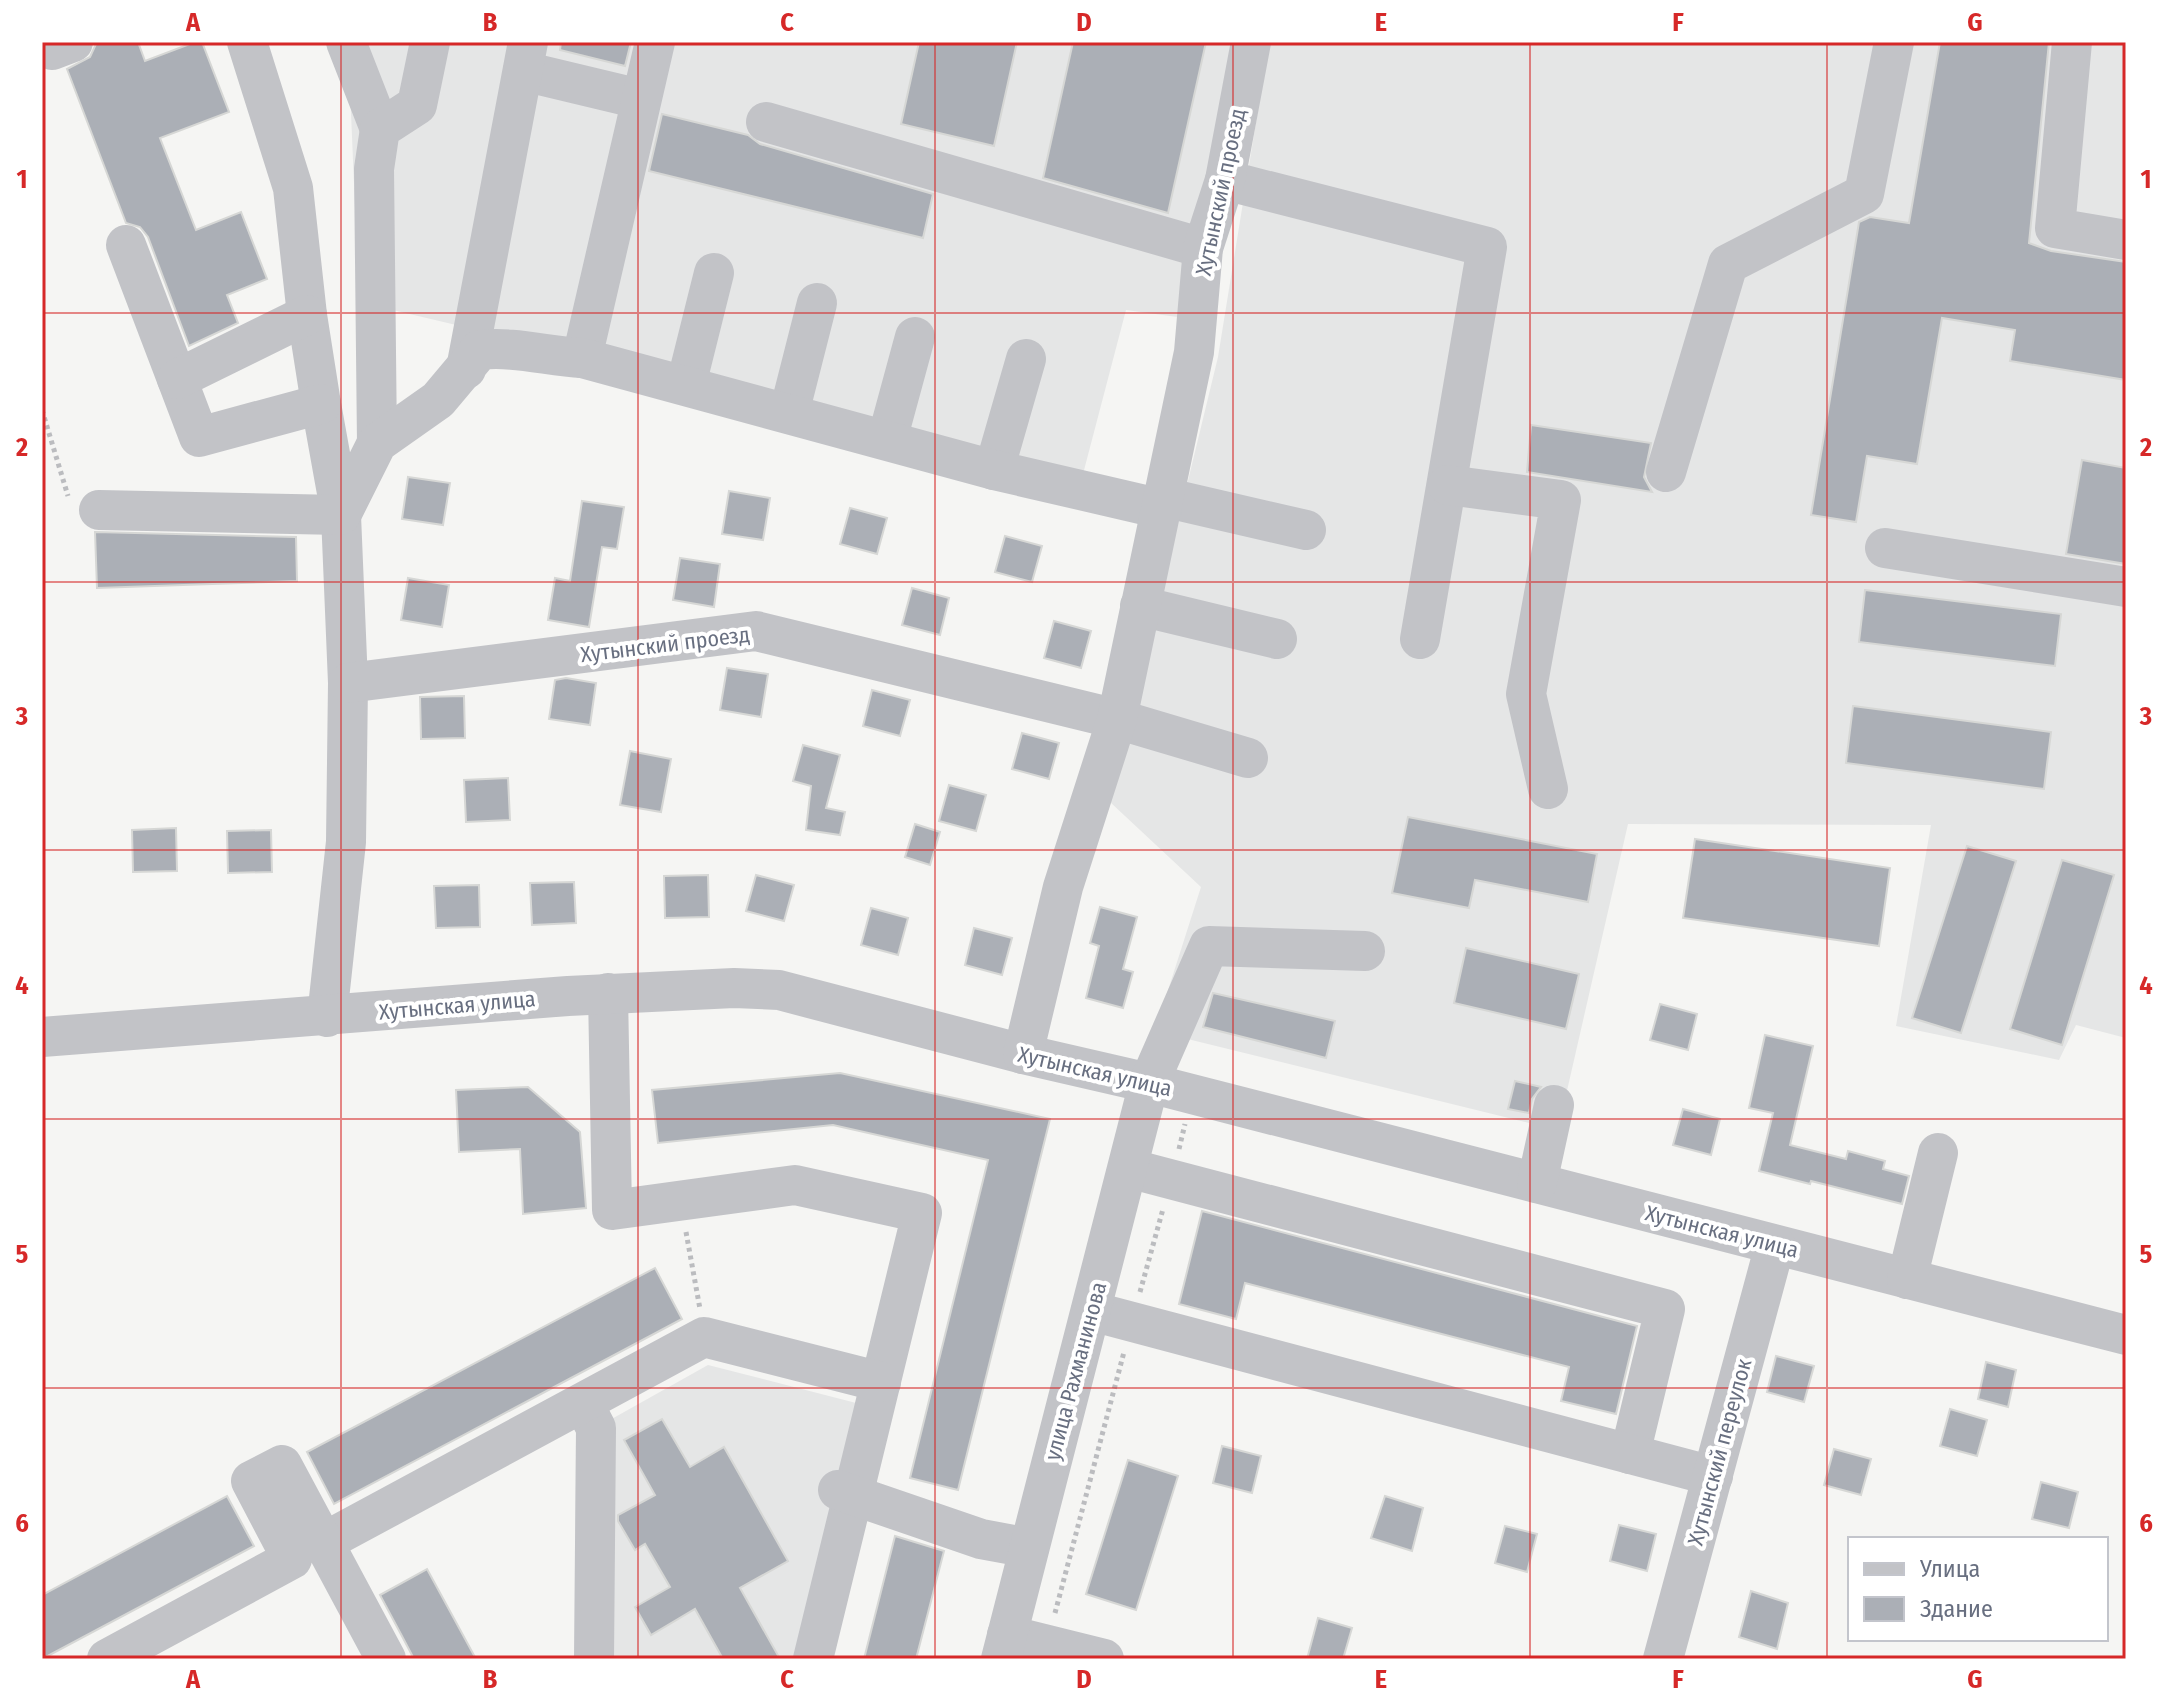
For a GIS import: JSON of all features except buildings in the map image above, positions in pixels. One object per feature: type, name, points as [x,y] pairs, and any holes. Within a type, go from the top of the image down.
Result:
[{"type":"street","points":[[247,42],[293,188],[307,315],[341,515],[348,683],[346,842],[327,1017]]},
{"type":"street","points":[[341,515],[377,443],[374,169],[380,129],[346,42]]},
{"type":"street","points":[[380,129],[417,105],[430,42]]},
{"type":"street","points":[[582,358],[655,42]]},
{"type":"street","name":"Хутынский проезд","points":[[1023,1054],[1063,887],[1117,719],[1194,352],[1203,248],[1225,180],[1251,42]]},
{"type":"street","points":[[1666,472],[1728,264],[1864,194],[1894,42]]},
{"type":"street","points":[[2072,42],[2055,228],[2126,240]]},
{"type":"street","points":[[466,369],[525,57],[640,99]]},
{"type":"street","points":[[766,122],[1203,248]]},
{"type":"street","points":[[1225,180],[1487,247],[1420,639]]},
{"type":"street","points":[[126,245],[199,437],[321,404]]},
{"type":"street","points":[[686,385],[714,273]]},
{"type":"street","points":[[789,413],[817,303]]},
{"type":"street","points":[[177,379],[307,315]]},
{"type":"street","points":[[887,440],[915,337]]},
{"type":"street","points":[[377,443],[438,400],[480,350],[499,348],[582,358],[994,470],[1306,530]]},
{"type":"street","points":[[994,470],[1026,359]]},
{"type":"street","points":[[1448,485],[1561,500],[1526,694],[1548,789]]},
{"type":"street","points":[[99,510],[341,515]]},
{"type":"street","points":[[1885,548],[2126,587]]},
{"type":"street","points":[[1140,606],[1277,639]]},
{"type":"street","name":"Хутынский проезд","points":[[348,683],[756,631],[1117,719]]},
{"type":"street","points":[[1117,719],[1248,758]]},
{"type":"street","name":"улица Рахманинова","points":[[1004,1647],[1149,1083],[1209,946],[1365,951]]},
{"type":"street","name":"Хутынская улица","points":[[42,1037],[608,993],[721,988],[779,990],[2126,1335]]},
{"type":"street","points":[[608,993],[612,1210],[795,1185],[922,1213],[881,1382],[846,1492],[813,1659]]},
{"type":"street","points":[[1537,1183],[1554,1105]]},
{"type":"street","points":[[1907,1279],[1938,1153]]},
{"type":"street","points":[[1128,1168],[1665,1309],[1630,1454]]},
{"type":"street","name":"Хутынский переулок","points":[[1663,1659],[1775,1245]]},
{"type":"street","points":[[1091,1311],[1713,1476]]},
{"type":"street","points":[[324,1542],[704,1337],[881,1382]]},
{"type":"street","points":[[583,1403],[596,1428],[594,1659]]},
{"type":"street","points":[[107,1659],[292,1559],[251,1481],[282,1465],[386,1659]]},
{"type":"street","points":[[846,1492],[981,1539],[1029,1548]]},
{"type":"street","points":[[1004,1647],[1046,1645],[1104,1659]]},
{"type":"path","points":[[42,410],[76,522],[99,510]]},
{"type":"path","points":[[1046,1645],[1185,1125]]},
{"type":"path","points":[[681,1200],[704,1337]]},
{"type":"shaded area","points":[[348,42],[1236,42],[1185,318],[1126,310],[1083,474],[359,302]]},
{"type":"shaded area","points":[[1269,42],[2126,42],[2126,1038],[2076,1025],[2059,1060],[1896,1026],[1931,825],[1628,824],[1558,1130],[1155,1031],[1201,887],[1110,802],[1218,357]]},
{"type":"shaded area","points":[[708,1365],[860,1404],[796,1659],[575,1659],[576,1439]]}]
